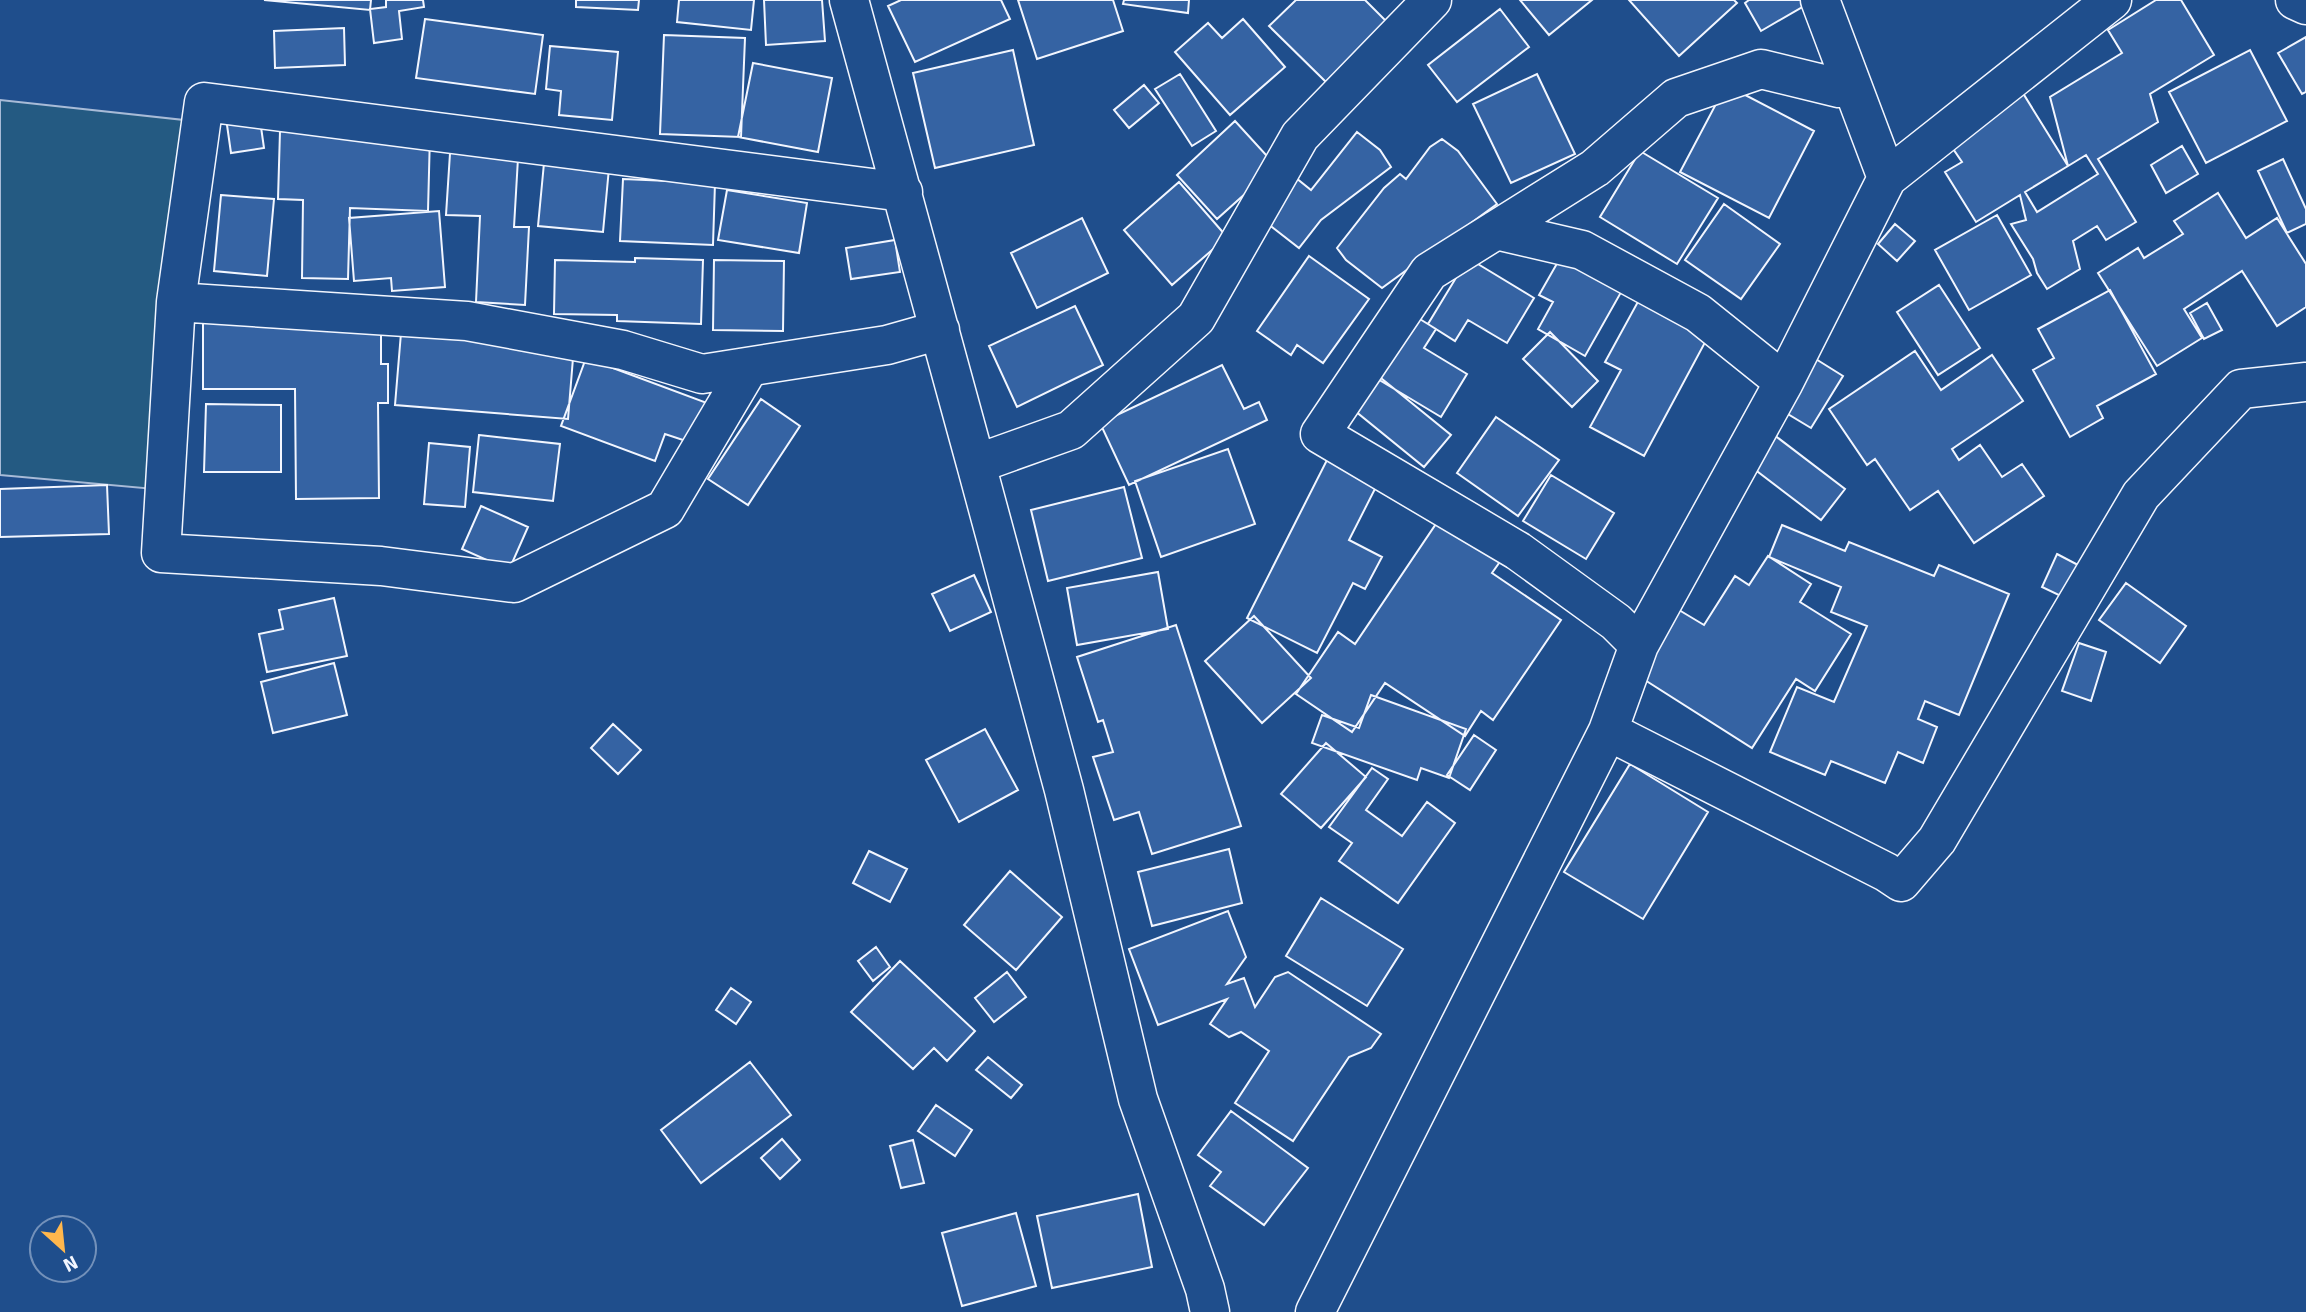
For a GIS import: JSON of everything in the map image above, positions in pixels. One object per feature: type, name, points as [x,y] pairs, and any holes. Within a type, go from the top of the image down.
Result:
[{"type":"street","points":[[849,0],[1064,790],[1138,1099],[1205,1289],[1210,1312]]},
{"type":"street","points":[[976,464],[1071,430],[1196,318],[1300,136],[1432,0]]},
{"type":"street","points":[[1820,0],[1887,178]]},
{"type":"street","points":[[1315,1312],[1608,731],[1639,645],[1784,382],[1887,178],[2112,0]]},
{"type":"street","points":[[2295,0],[2306,5]]},
{"type":"street","points":[[1639,645],[1616,622],[1518,551],[1320,434],[1429,272],[1595,168],[1676,98],[1761,69],[1839,89]]},
{"type":"street","points":[[749,367],[665,509],[514,583],[381,566],[161,553],[176,302],[204,102],[903,192]]},
{"type":"street","points":[[1496,230],[1582,250],[1699,313],[1784,382]]},
{"type":"street","points":[[176,302],[467,321],[623,350],[702,374],[887,345],[940,330]]},
{"type":"street","points":[[1608,731],[1886,872],[1900,882],[1937,840],[2141,495],[2241,389],[2306,382]]},
{"type":"shaded area","points":[[0,100],[202,122],[165,490],[0,475]]},
{"type":"building","points":[[264,0],[371,0],[370,10]]},
{"type":"building","points":[[386,0],[423,0],[424,7],[399,11],[402,39],[374,43],[370,9],[386,7]]},
{"type":"building","points":[[576,0],[639,0],[638,10],[576,7]]},
{"type":"building","points":[[679,0],[754,0],[751,30],[677,22]]},
{"type":"building","points":[[764,0],[822,0],[825,41],[766,45]]},
{"type":"building","points":[[901,0],[1001,0],[1010,19],[915,62],[888,6]]},
{"type":"building","points":[[1018,0],[1113,0],[1123,31],[1037,59]]},
{"type":"building","points":[[1124,0],[1189,0],[1188,13],[1123,4]]},
{"type":"building","points":[[1296,0],[1365,0],[1386,21],[1326,82],[1269,26]]},
{"type":"building","points":[[1520,0],[1592,0],[1549,35]]},
{"type":"building","points":[[1629,0],[1734,0],[1737,3],[1679,56]]},
{"type":"building","points":[[1749,0],[1801,0],[1804,6],[1761,31],[1745,3]]},
{"type":"building","points":[[2156,0],[2181,0],[2214,55],[2150,94],[2158,122],[2098,159],[2136,222],[2106,240],[2097,226],[2073,241],[2080,269],[2047,289],[2037,273],[2033,259],[2011,224],[2026,220],[2020,195],[1976,222],[1945,172],[1962,162],[1945,137],[2021,90],[2068,166],[2050,97],[2122,53],[2108,30]],"holes":[[[2086,155],[2098,174],[2037,212],[2025,192]]]},
{"type":"building","points":[[1500,9],[1529,47],[1457,102],[1428,65]]},
{"type":"building","points":[[425,19],[543,35],[535,94],[416,78]]},
{"type":"building","points":[[1243,19],[1285,67],[1230,115],[1175,52],[1208,23],[1222,38]]},
{"type":"building","points":[[344,28],[345,65],[275,68],[274,31]]},
{"type":"building","points":[[664,35],[745,38],[741,137],[660,134]]},
{"type":"building","points":[[2306,37],[2306,92],[2302,94],[2278,53]]},
{"type":"building","points":[[550,46],[618,52],[612,120],[559,115],[561,91],[546,89]]},
{"type":"building","points":[[1013,50],[1034,145],[935,168],[913,73]]},
{"type":"building","points":[[2250,50],[2287,121],[2206,163],[2169,92]]},
{"type":"building","points":[[753,63],[832,78],[818,152],[738,137]]},
{"type":"building","points":[[1180,74],[1216,131],[1192,146],[1155,89]]},
{"type":"building","points":[[1537,74],[1575,154],[1511,183],[1473,104]]},
{"type":"building","points":[[1144,85],[1159,103],[1129,128],[1114,110]]},
{"type":"building","points":[[1726,85],[1814,131],[1769,218],[1680,172]]},
{"type":"building","points":[[259,113],[264,148],[231,153],[226,118]]},
{"type":"building","points":[[1235,121],[1276,166],[1217,219],[1177,175]]},
{"type":"building","points":[[280,131],[430,134],[428,211],[350,208],[348,279],[302,278],[303,200],[278,199]]},
{"type":"building","points":[[1357,132],[1380,150],[1391,167],[1321,220],[1299,248],[1263,220],[1296,178],[1311,190]]},
{"type":"building","points":[[451,138],[519,141],[514,227],[529,227],[525,305],[476,302],[480,216],[446,215]]},
{"type":"building","points":[[1442,139],[1458,151],[1497,204],[1382,288],[1346,260],[1337,248],[1384,188],[1400,174],[1406,179],[1430,147]]},
{"type":"building","points":[[2182,146],[2198,174],[2166,193],[2151,165]]},
{"type":"building","points":[[1640,151],[1718,198],[1677,264],[1600,217]]},
{"type":"building","points":[[2283,159],[2306,209],[2306,224],[2287,233],[2258,171]]},
{"type":"building","points":[[544,163],[609,168],[603,232],[538,226]]},
{"type":"building","points":[[623,179],[715,183],[713,245],[620,241]]},
{"type":"building","points":[[1179,182],[1227,237],[1172,285],[1124,230]]},
{"type":"building","points":[[727,190],[807,203],[799,253],[718,240]]},
{"type":"building","points":[[2218,193],[2246,238],[2277,218],[2306,264],[2306,307],[2277,326],[2242,271],[2184,309],[2202,338],[2157,366],[2098,273],[2138,248],[2144,258],[2183,234],[2174,221]]},
{"type":"building","points":[[221,195],[274,199],[267,276],[214,271]]},
{"type":"building","points":[[1724,204],[1780,244],[1741,299],[1685,260]]},
{"type":"building","points":[[439,211],[445,287],[392,291],[391,278],[354,281],[349,218]]},
{"type":"building","points":[[1997,215],[2031,275],[1969,310],[1935,250]]},
{"type":"building","points":[[1082,218],[1108,273],[1037,308],[1011,253]]},
{"type":"building","points":[[1895,224],[1915,241],[1897,261],[1878,244]]},
{"type":"building","points":[[895,240],[900,272],[851,279],[846,248]]},
{"type":"building","points":[[1563,253],[1624,287],[1585,356],[1538,329],[1553,302],[1539,295]]},
{"type":"building","points":[[1309,256],[1369,299],[1323,363],[1297,345],[1291,355],[1257,331]]},
{"type":"building","points":[[635,258],[703,260],[701,324],[617,321],[617,315],[554,314],[555,260],[635,262]]},
{"type":"building","points":[[1468,258],[1534,298],[1507,343],[1468,320],[1455,341],[1428,324]]},
{"type":"building","points":[[714,260],[784,261],[783,331],[713,330]]},
{"type":"building","points":[[1939,285],[1980,348],[1938,375],[1897,312]]},
{"type":"building","points":[[2110,290],[2156,374],[2097,406],[2103,418],[2070,437],[2033,370],[2054,358],[2038,329]]},
{"type":"building","points":[[1640,298],[1709,335],[1644,456],[1590,427],[1621,370],[1605,362]]},
{"type":"building","points":[[2207,303],[2222,330],[2204,339],[2190,313]]},
{"type":"building","points":[[1075,306],[1103,365],[1017,407],[989,346]]},
{"type":"building","points":[[1410,313],[1436,329],[1424,348],[1467,374],[1441,417],[1371,375]]},
{"type":"building","points":[[203,319],[381,323],[381,364],[388,364],[388,403],[378,403],[379,498],[296,499],[295,389],[203,389]]},
{"type":"building","points":[[1550,332],[1598,381],[1572,407],[1523,359]]},
{"type":"building","points":[[401,333],[574,346],[568,419],[395,405]]},
{"type":"building","points":[[1915,351],[1941,390],[1992,355],[2023,401],[1952,449],[1959,460],[1980,445],[2002,477],[2022,464],[2044,496],[1974,543],[1938,491],[1910,510],[1875,459],[1867,465],[1829,409]]},
{"type":"building","points":[[1811,356],[1843,376],[1811,428],[1778,408]]},
{"type":"building","points":[[586,358],[707,403],[692,443],[665,434],[655,461],[561,426]]},
{"type":"building","points":[[1222,365],[1244,409],[1259,402],[1267,420],[1129,485],[1100,423]]},
{"type":"building","points":[[1376,374],[1451,435],[1424,467],[1349,406]]},
{"type":"building","points":[[761,399],[800,426],[748,505],[708,479]]},
{"type":"building","points":[[206,404],[281,405],[281,472],[204,472]]},
{"type":"building","points":[[1496,417],[1559,460],[1518,516],[1457,473]]},
{"type":"building","points":[[1769,431],[1845,489],[1821,520],[1745,462]]},
{"type":"building","points":[[479,435],[560,444],[553,501],[473,492]]},
{"type":"building","points":[[429,443],[470,447],[465,507],[424,504]]},
{"type":"building","points":[[1228,449],[1255,524],[1161,557],[1135,481]]},
{"type":"building","points":[[1329,456],[1379,481],[1349,540],[1382,557],[1365,589],[1353,583],[1317,653],[1247,618]]},
{"type":"building","points":[[1551,475],[1614,513],[1586,559],[1523,521]]},
{"type":"building","points":[[107,485],[109,534],[0,537],[0,489]]},
{"type":"building","points":[[1124,487],[1142,558],[1048,581],[1031,510]]},
{"type":"building","points":[[481,506],[528,527],[509,570],[462,549]]},
{"type":"building","points":[[1442,515],[1504,556],[1492,573],[1561,620],[1493,720],[1481,711],[1465,736],[1385,683],[1352,732],[1296,694],[1338,632],[1355,644]]},
{"type":"building","points":[[1782,525],[1845,551],[1849,542],[1934,576],[1939,565],[2009,594],[1959,715],[1925,701],[1918,719],[1937,727],[1923,763],[1898,752],[1885,783],[1831,761],[1825,775],[1770,752],[1797,687],[1834,702],[1867,626],[1831,612],[1841,587],[1769,557]]},
{"type":"building","points":[[2057,554],[2080,566],[2065,598],[2042,587]]},
{"type":"building","points":[[1768,556],[1811,584],[1800,602],[1851,634],[1815,691],[1796,679],[1752,748],[1637,675],[1679,610],[1704,625],[1735,576],[1749,585]]},
{"type":"building","points":[[1158,572],[1168,629],[1077,645],[1067,588]]},
{"type":"building","points":[[974,575],[991,612],[950,631],[932,594]]},
{"type":"building","points":[[2126,583],[2186,626],[2160,663],[2099,620]]},
{"type":"building","points":[[334,598],[347,656],[267,672],[259,634],[283,629],[279,610]]},
{"type":"building","points":[[1254,616],[1311,678],[1262,723],[1205,661]]},
{"type":"building","points":[[1176,625],[1241,826],[1152,854],[1139,812],[1114,820],[1093,757],[1113,752],[1103,720],[1098,722],[1077,657]]},
{"type":"building","points":[[2079,643],[2106,652],[2091,701],[2062,691]]},
{"type":"building","points":[[334,663],[347,715],[273,733],[261,682]]},
{"type":"building","points":[[1371,695],[1466,729],[1449,778],[1421,768],[1417,780],[1312,743],[1322,715],[1359,728]]},
{"type":"building","points":[[613,724],[641,750],[618,774],[591,748]]},
{"type":"building","points":[[985,729],[1018,790],[959,822],[926,760]]},
{"type":"building","points":[[1474,735],[1496,750],[1470,790],[1447,775]]},
{"type":"building","points":[[1326,743],[1366,777],[1321,828],[1281,794]]},
{"type":"building","points":[[1630,764],[1708,812],[1643,919],[1564,872]]},
{"type":"building","points":[[1372,768],[1388,779],[1366,810],[1402,836],[1427,802],[1455,823],[1398,903],[1339,861],[1352,843],[1329,827]]},
{"type":"building","points":[[1229,849],[1242,903],[1152,926],[1138,872]]},
{"type":"building","points":[[869,851],[907,869],[890,902],[853,883]]},
{"type":"building","points":[[1010,871],[1062,917],[1016,970],[964,925]]},
{"type":"building","points":[[1321,898],[1403,949],[1367,1006],[1286,956]]},
{"type":"building","points":[[1228,911],[1246,957],[1227,984],[1244,978],[1255,1007],[1275,977],[1288,972],[1381,1034],[1371,1048],[1349,1057],[1293,1141],[1235,1103],[1269,1051],[1241,1032],[1229,1037],[1210,1024],[1227,999],[1158,1025],[1129,949]]},
{"type":"building","points":[[876,947],[890,967],[873,981],[858,961]]},
{"type":"building","points":[[900,961],[975,1031],[947,1061],[934,1048],[913,1069],[851,1012]]},
{"type":"building","points":[[1007,972],[1026,997],[994,1022],[975,998]]},
{"type":"building","points":[[731,988],[751,1002],[736,1024],[716,1010]]},
{"type":"building","points":[[988,1057],[1022,1085],[1011,1098],[976,1070]]},
{"type":"building","points":[[750,1062],[791,1115],[701,1183],[661,1130]]},
{"type":"building","points":[[936,1105],[972,1130],[955,1156],[918,1131]]},
{"type":"building","points":[[1231,1111],[1308,1168],[1264,1225],[1210,1186],[1221,1172],[1198,1155]]},
{"type":"building","points":[[782,1139],[800,1160],[780,1179],[761,1158]]},
{"type":"building","points":[[913,1140],[924,1183],[901,1188],[890,1146]]},
{"type":"building","points":[[1138,1194],[1152,1267],[1052,1288],[1037,1216]]},
{"type":"building","points":[[1016,1213],[1036,1286],[962,1306],[942,1233]]}]
